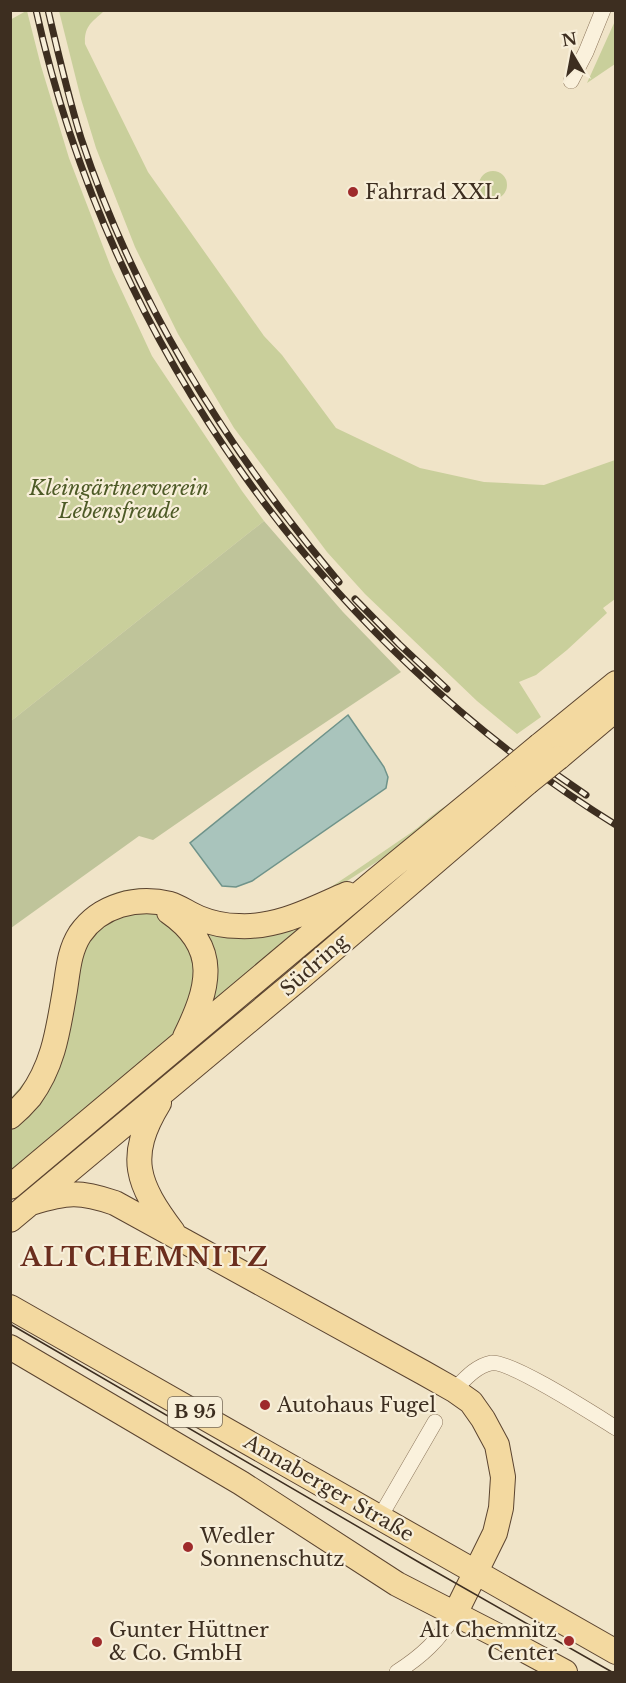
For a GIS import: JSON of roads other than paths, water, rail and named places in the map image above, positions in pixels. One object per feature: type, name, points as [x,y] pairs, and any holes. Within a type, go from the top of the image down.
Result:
[{"type":"main road","name":"Südring","points":[[549,752],[615,682]]},
{"type":"main road","name":"Südring","points":[[10,1187],[376,880],[549,752],[615,709]]},
{"type":"main road","name":"Südring","points":[[10,1220],[301,977],[519,776]]},
{"type":"main road","points":[[10,1117],[29,1099],[45,1073],[58,1035],[70,958],[80,935],[94,918],[111,908],[131,903],[151,902],[171,904],[198,918],[214,922],[238,926],[258,926],[300,915],[376,880]]},
{"type":"main road","points":[[151,902],[170,913],[191,931],[202,950],[205,963],[206,981],[201,1000],[182,1042]]},
{"type":"main road","points":[[167,1089],[145,1127],[139,1160],[146,1191],[176,1236]]},
{"type":"main road","points":[[115,1203],[96,1182],[88,1155],[92,1137],[122,1094]]},
{"type":"main road","points":[[31,1203],[75,1193],[115,1203],[454,1390],[471,1402],[497,1445],[503,1478],[501,1508],[495,1533],[455,1614]]},
{"type":"main road","name":"Annaberger Straße","points":[[10,1307],[615,1652]]},
{"type":"main road","name":"Annaberger Straße","points":[[10,1347],[242,1483],[397,1584],[565,1672]]},
{"type":"street","points":[[571,81],[603,10]]},
{"type":"street","points":[[454,1390],[476,1369],[491,1363],[500,1363],[522,1372],[615,1428]]},
{"type":"street","points":[[380,1517],[435,1422]]},
{"type":"street","points":[[397,1672],[438,1640],[455,1614]]},
{"type":"water","points":[[348,715],[384,767],[388,777],[386,788],[252,881],[236,887],[222,886],[190,843]]},
{"type":"tram line","points":[[10,1324],[612,1672]]},
{"type":"railway","points":[[36,10],[70,134],[117,254],[175,368],[244,476],[324,576],[413,669],[510,752],[616,825]]},
{"type":"railway","points":[[48,10],[81,138],[128,258],[157,316],[223,427],[259,480],[339,582]]},
{"type":"railway","points":[[355,599],[447,689]]},
{"type":"railway","points":[[534,759],[586,795]]},
{"type":"place","name":"Fahrrad XXL","points":[[353,192]]},
{"type":"place","name":"Autohaus Fugel","points":[[265,1405]]},
{"type":"place","name":"Wedler Sonnenschutz","points":[[188,1547]]},
{"type":"place","name":"Alt Chemnitz Center","points":[[569,1641]]},
{"type":"place","name":"Gunter Hüttner & Co. GmbH","points":[[97,1642]]},
{"type":"district","name":"ALTCHEMNITZ","points":[[145,1257]]},
{"type":"park label","name":"Kleingärtnerverein Lebensfreude","points":[[119,500]]}]
